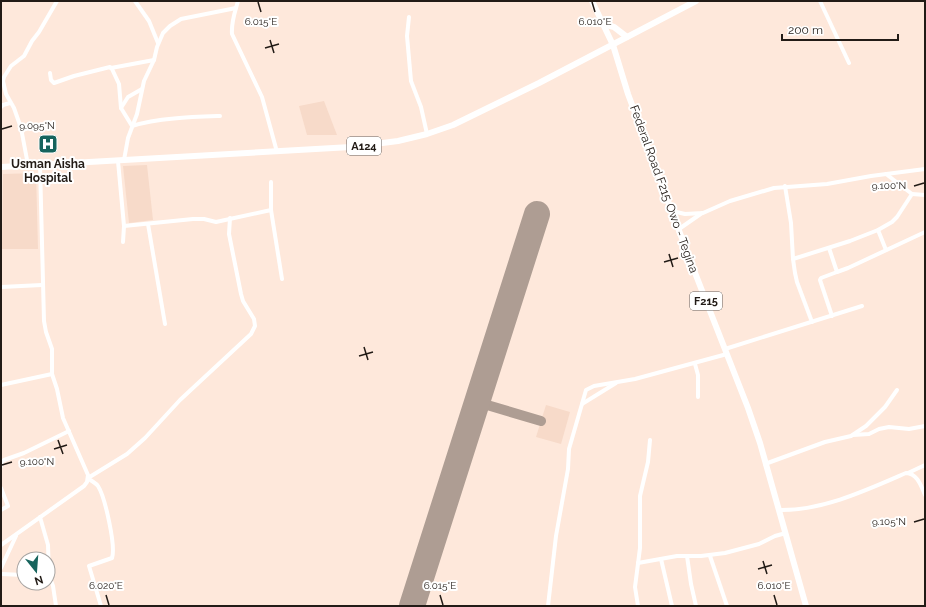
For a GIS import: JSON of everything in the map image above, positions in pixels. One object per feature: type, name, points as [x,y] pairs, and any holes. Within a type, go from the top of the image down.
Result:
[{"type":"main road","name":"Federal Road F215 Owo - Tegina","points":[[592,1],[613,45],[628,94],[750,414],[766,464],[806,606]]},
{"type":"main road","name":"A124","points":[[1,167],[278,152],[372,145],[427,134],[442,130],[478,114],[695,1]]},
{"type":"main road","points":[[603,24],[614,27],[627,37]]},
{"type":"street","points":[[28,165],[21,128],[6,94],[2,80],[11,66],[24,56],[57,1]]},
{"type":"street","points":[[135,1],[149,21],[158,43]]},
{"type":"street","points":[[238,1],[232,34],[262,97],[278,152]]},
{"type":"street","points":[[820,1],[849,63]]},
{"type":"street","points":[[123,242],[124,226],[121,161],[137,114],[144,81],[154,60],[162,33],[181,19],[236,8]]},
{"type":"street","points":[[410,17],[407,36],[411,81],[421,107],[427,134]]},
{"type":"street","points":[[50,73],[51,80],[54,83],[104,67],[111,68],[154,60]]},
{"type":"street","points":[[111,68],[119,84],[123,114],[132,126]]},
{"type":"street","points":[[121,108],[128,97],[142,89]]},
{"type":"street","points":[[1,107],[10,103]]},
{"type":"street","points":[[132,126],[192,117],[220,116]]},
{"type":"street","points":[[1,545],[84,486],[88,478],[85,466],[63,418],[57,389],[52,374],[52,349],[44,321],[40,165]]},
{"type":"street","points":[[679,229],[703,213],[751,194],[774,188],[784,186],[826,184],[925,169]]},
{"type":"street","points":[[886,174],[912,194],[925,195]]},
{"type":"street","points":[[271,182],[271,210],[282,279]]},
{"type":"street","points":[[784,186],[790,223],[792,259],[797,282],[812,322]]},
{"type":"street","points":[[792,259],[829,248],[878,230],[892,222],[897,217],[912,194]]},
{"type":"street","points":[[124,226],[193,219],[204,219],[216,222],[271,210]]},
{"type":"street","points":[[672,211],[685,214],[703,213]]},
{"type":"street","points":[[88,478],[127,454],[145,438],[180,400],[254,330],[256,326],[254,319],[240,294],[229,234],[230,218]]},
{"type":"street","points":[[148,224],[166,324]]},
{"type":"street","points":[[878,230],[886,250]]},
{"type":"street","points":[[832,316],[820,280],[821,278],[925,232]]},
{"type":"street","points":[[829,248],[837,272]]},
{"type":"street","points":[[1,287],[42,285]]},
{"type":"street","points":[[548,606],[556,536],[568,470],[570,449],[584,394],[588,388],[616,383],[695,364],[812,322],[862,306]]},
{"type":"street","points":[[695,364],[698,375],[698,397]]},
{"type":"street","points":[[1,385],[52,374]]},
{"type":"street","points":[[582,404],[616,383]]},
{"type":"street","points":[[851,436],[866,426],[886,407],[897,390]]},
{"type":"street","points":[[766,464],[825,442],[851,436],[869,434],[879,429],[889,427],[909,428],[925,426]]},
{"type":"street","points":[[1,466],[4,460],[24,453],[69,431]]},
{"type":"street","points":[[638,606],[635,586],[641,532],[640,496],[648,462],[650,440]]},
{"type":"street","points":[[779,510],[799,510],[868,490],[925,465]]},
{"type":"street","points":[[908,473],[918,480],[925,495]]},
{"type":"street","points":[[88,478],[98,486],[104,500],[111,530],[114,552],[112,558],[89,566],[101,606]]},
{"type":"street","points":[[1,488],[8,506],[1,510]]},
{"type":"street","points":[[40,517],[48,551]]},
{"type":"street","points":[[638,563],[677,556],[710,556],[747,547],[786,533]]},
{"type":"street","points":[[1,568],[17,535]]},
{"type":"street","points":[[687,556],[690,584],[696,606]]},
{"type":"street","points":[[710,556],[727,606]]},
{"type":"street","points":[[661,559],[672,606]]},
{"type":"street","points":[[1,574],[16,575]]},
{"type":"street","points":[[54,591],[56,606]]},
{"type":"shaded area","points":[[324,101],[337,135],[307,135],[299,106]]},
{"type":"shaded area","points":[[147,165],[153,220],[129,223],[123,166]]},
{"type":"shaded area","points":[[36,173],[38,249],[2,249],[3,174]]},
{"type":"shaded area","points":[[546,405],[570,412],[561,444],[536,437]]},
{"type":"taxiway","points":[[477,402],[541,421]]},
{"type":"runway","points":[[412,606],[537,214]]},
{"type":"place","name":"Usman Aisha Hospital","points":[[48,144]]}]
